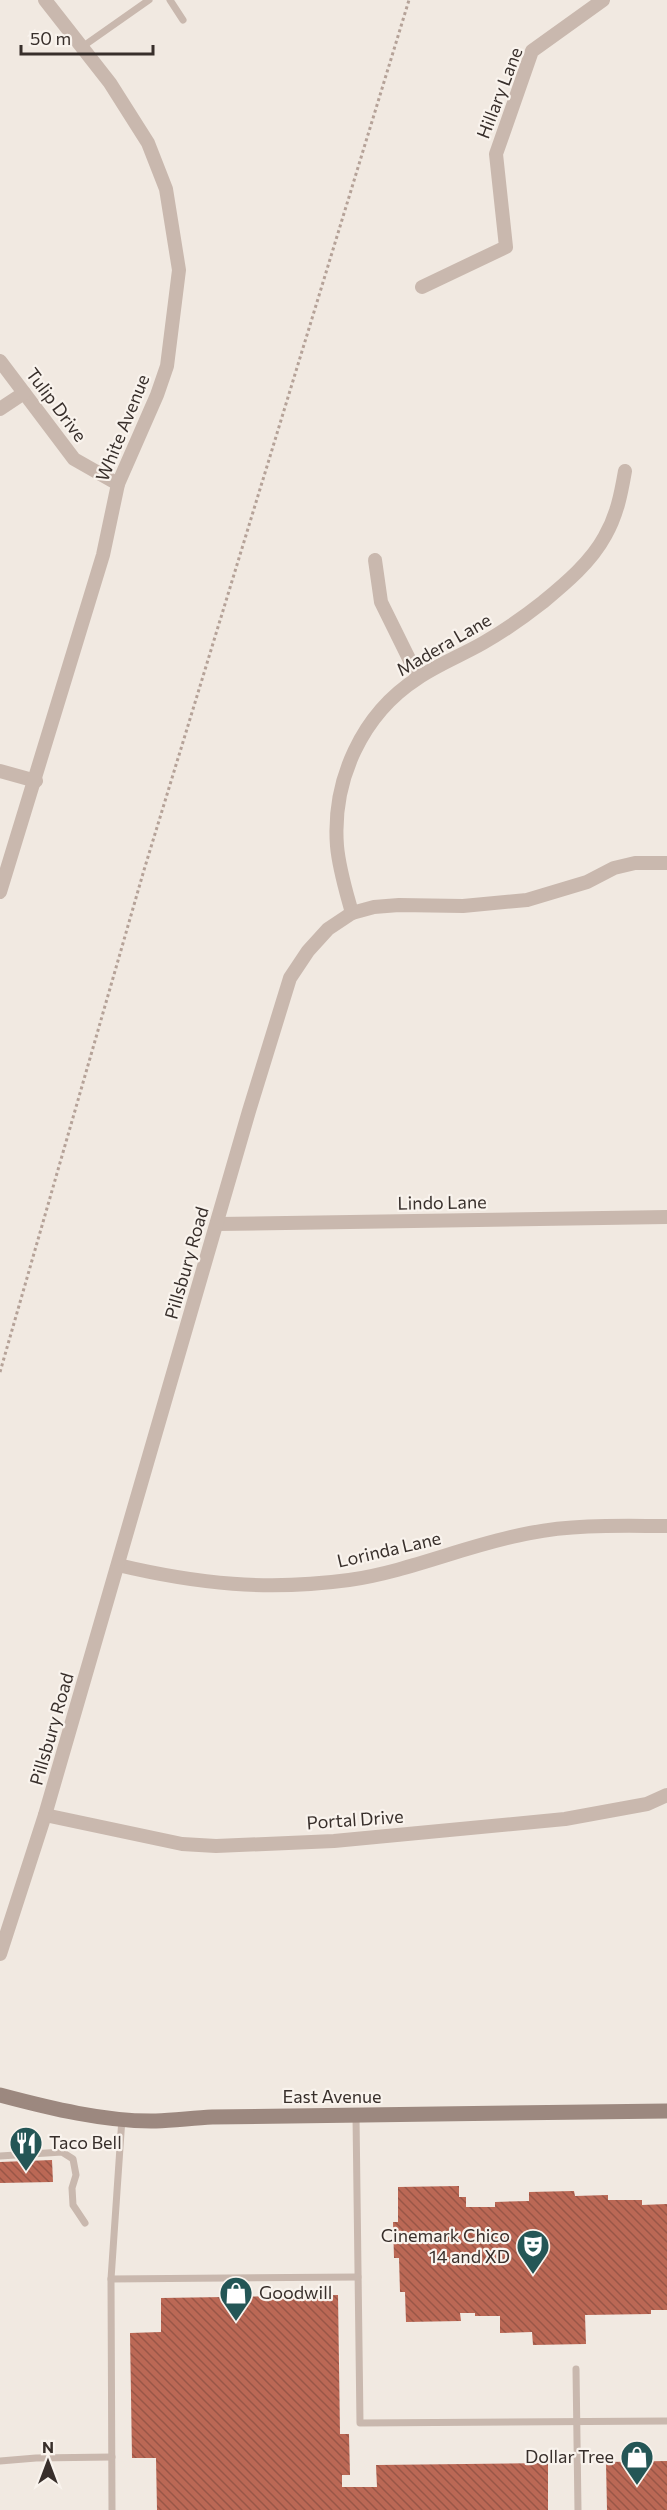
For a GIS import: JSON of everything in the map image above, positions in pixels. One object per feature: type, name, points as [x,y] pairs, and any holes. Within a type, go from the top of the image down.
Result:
[{"type":"main road","name":"East Avenue","points":[[0,2095],[39,2106],[154,2121],[212,2117],[667,2111]]},
{"type":"street","name":"White Avenue","points":[[0,892],[104,555],[117,484],[157,395],[166,366],[179,270],[166,189],[148,143],[110,83],[45,0]]},
{"type":"street","name":"Hillary Lane","points":[[422,287],[506,247],[496,154],[532,51],[603,0]]},
{"type":"street","name":"Tulip Drive","points":[[0,362],[74,459],[117,484]]},
{"type":"street","points":[[0,409],[24,393]]},
{"type":"street","name":"Madera Lane","points":[[352,913],[337,846],[337,814],[342,783],[354,749],[372,721],[393,697],[418,677],[507,628],[561,587],[585,564],[605,537],[619,505],[625,471]]},
{"type":"street","points":[[375,560],[381,602],[418,677]]},
{"type":"street","points":[[0,771],[36,781]]},
{"type":"street","name":"Pillsbury Road","points":[[0,1954],[45,1815],[290,978],[308,951],[328,929],[352,913],[374,907],[399,905],[463,906],[527,900],[587,882],[614,868],[636,863],[667,864]]},
{"type":"street","name":"Lindo Lane","points":[[217,1224],[667,1217]]},
{"type":"street","name":"Lorinda Lane","points":[[118,1565],[223,1585],[308,1584],[351,1579],[392,1570],[530,1533],[572,1527],[667,1526]]},
{"type":"street","name":"Portal Drive","points":[[45,1815],[182,1844],[216,1846],[334,1841],[565,1819],[637,1806],[667,1795]]},
{"type":"lane","points":[[82,48],[149,0]]},
{"type":"lane","points":[[170,0],[183,20]]},
{"type":"lane","points":[[356,2116],[360,2423],[667,2421]]},
{"type":"lane","points":[[112,2510],[111,2279],[122,2118]]},
{"type":"lane","points":[[0,2156],[62,2152],[73,2159],[76,2175],[72,2188],[73,2205],[85,2223]]},
{"type":"lane","points":[[111,2279],[358,2277]]},
{"type":"lane","points":[[576,2369],[578,2510]]},
{"type":"lane","points":[[0,2461],[112,2457]]},
{"type":"path","points":[[0,1372],[144,870],[410,0]]},
{"type":"building","name":"Taco Bell","points":[[52,2160],[53,2182],[0,2183],[0,2162]]},
{"type":"building","name":"Cinemark Chico 14 and XD","points":[[459,2186],[459,2197],[466,2197],[466,2207],[495,2207],[495,2202],[529,2201],[529,2192],[574,2191],[575,2196],[608,2195],[608,2200],[642,2200],[642,2205],[667,2204],[667,2310],[651,2310],[651,2314],[585,2315],[586,2344],[533,2345],[532,2332],[500,2333],[500,2316],[475,2316],[475,2313],[460,2313],[461,2321],[406,2322],[405,2292],[400,2292],[399,2258],[394,2258],[393,2222],[398,2222],[398,2187]]},
{"type":"building","points":[[338,2295],[340,2434],[349,2434],[350,2475],[342,2475],[342,2487],[377,2487],[376,2465],[548,2463],[548,2510],[157,2510],[156,2458],[132,2458],[130,2333],[161,2332],[161,2298]]},
{"type":"building","name":"Dollar Tree","points":[[667,2461],[667,2510],[607,2510],[606,2462]]},
{"type":"place","name":"Taco Bell","points":[[26,2172]]},
{"type":"place","name":"Cinemark Chico 14 and XD","points":[[533,2275]]},
{"type":"place","name":"Goodwill","points":[[236,2322]]},
{"type":"place","name":"Dollar Tree","points":[[637,2486]]}]
